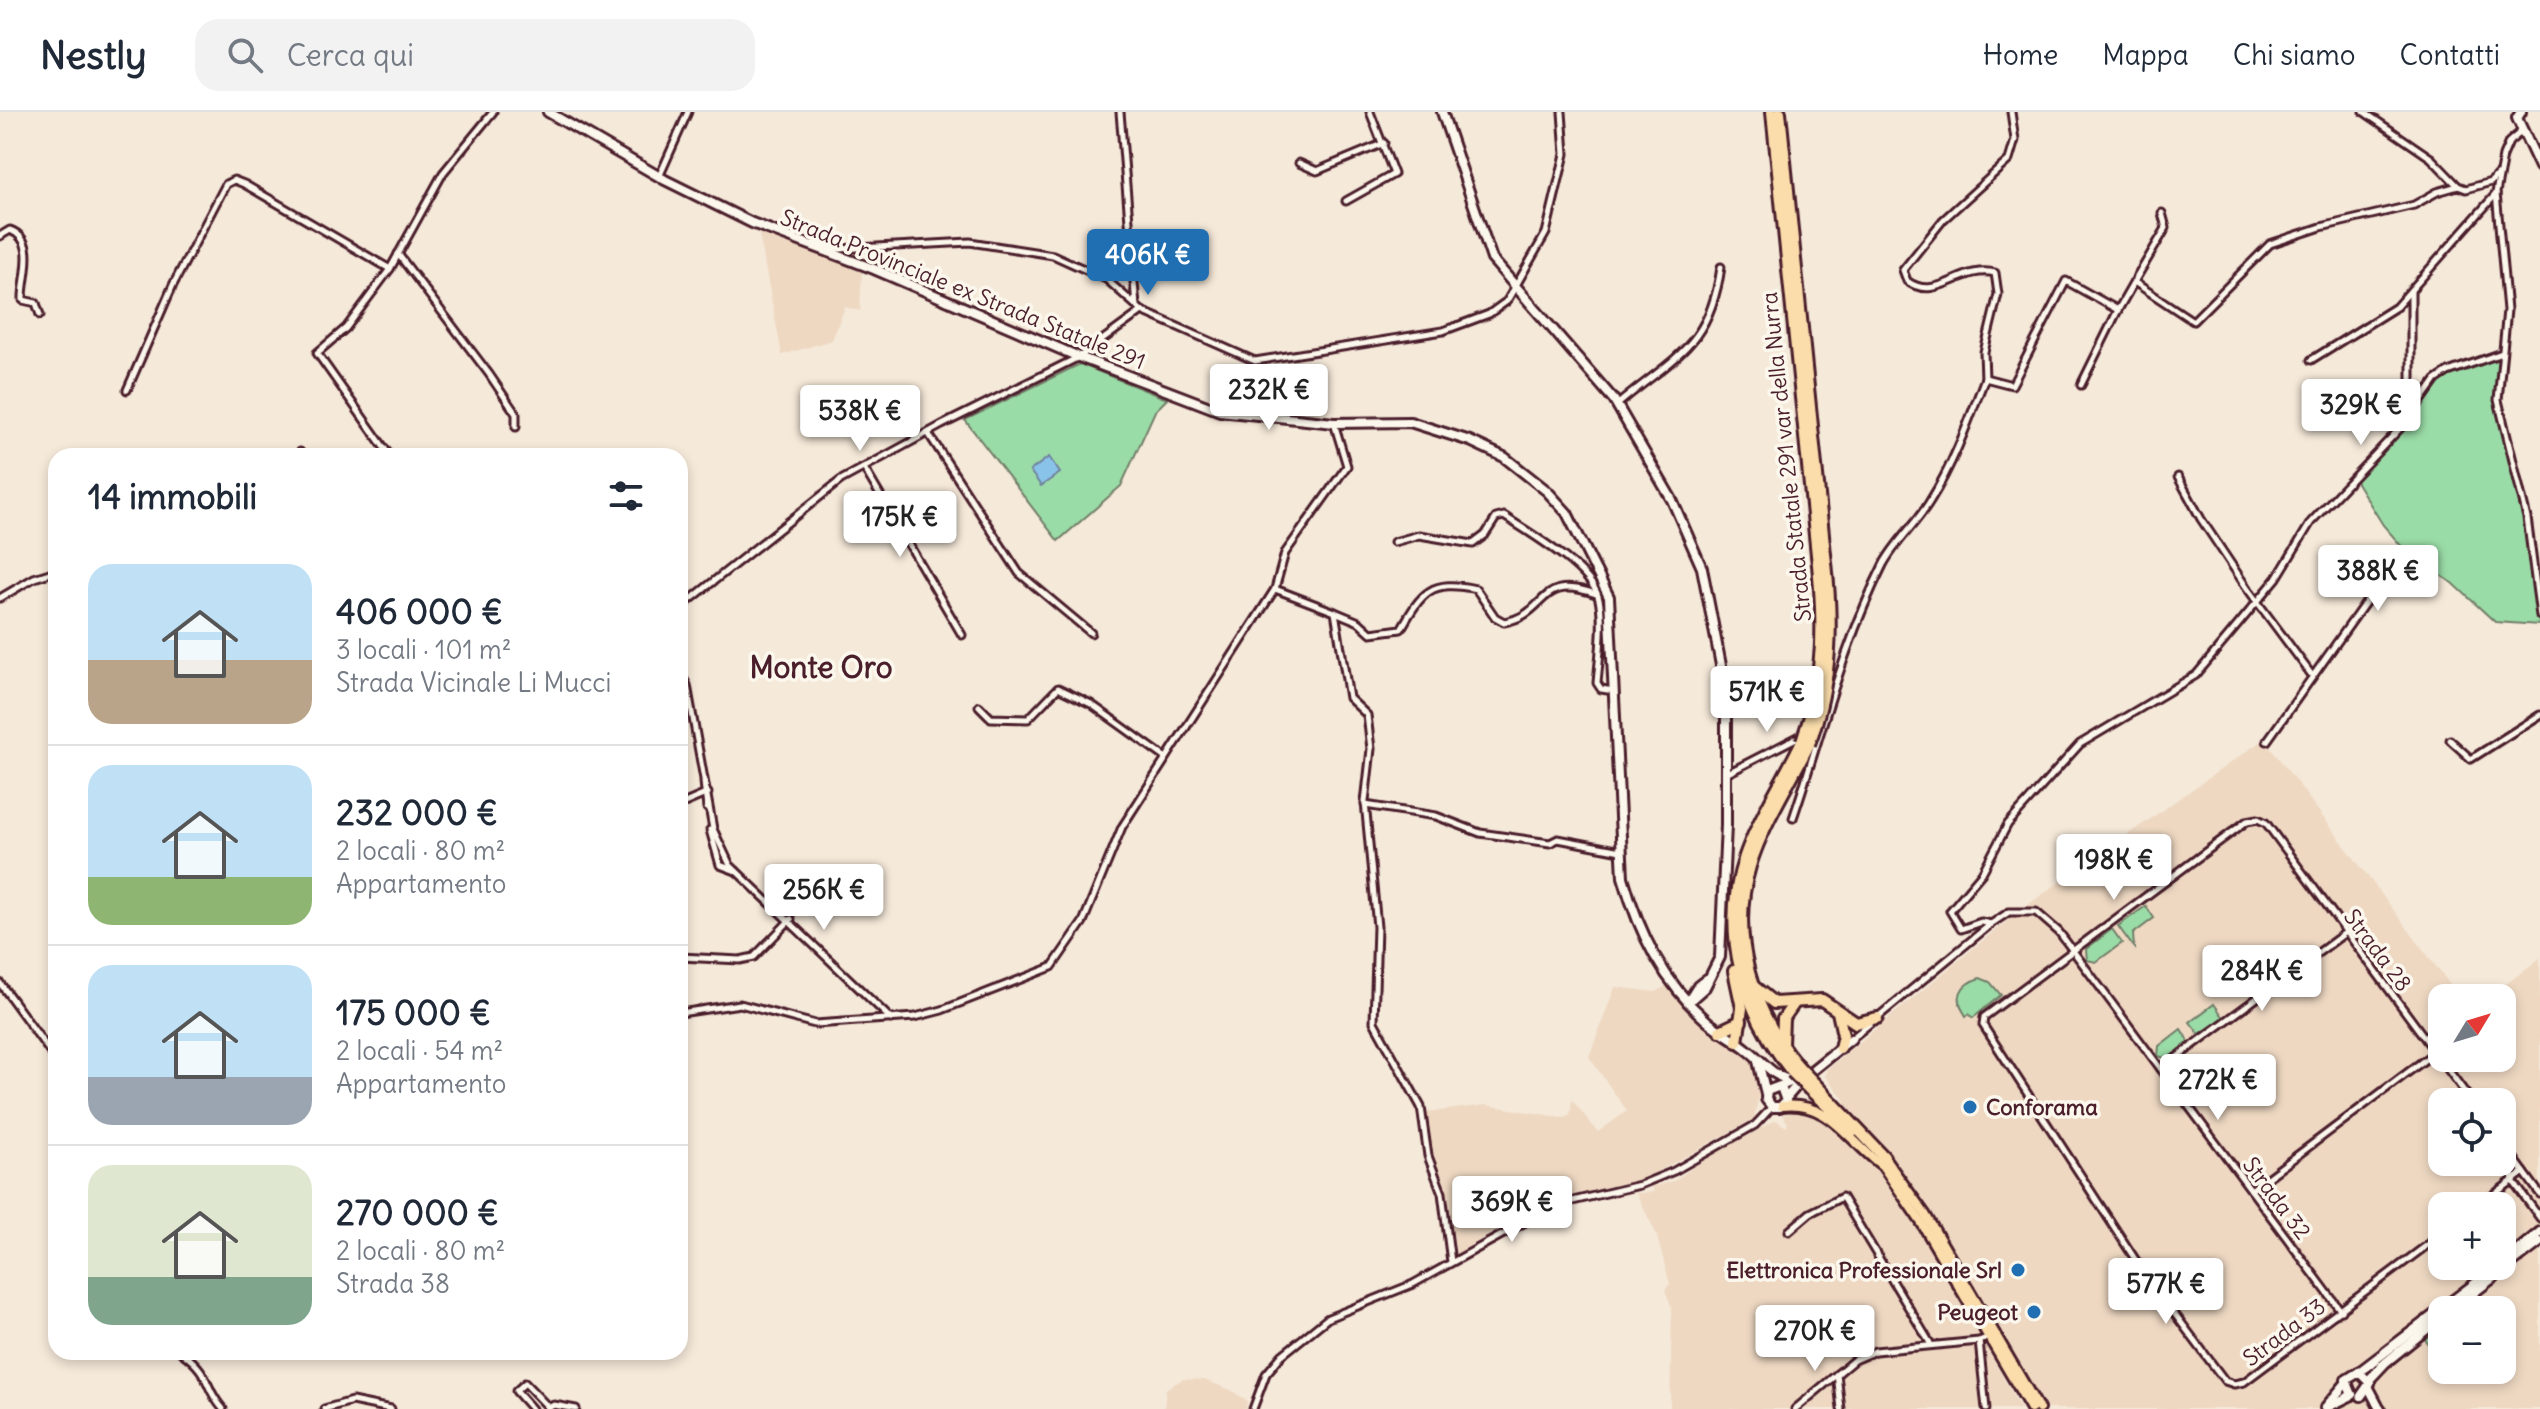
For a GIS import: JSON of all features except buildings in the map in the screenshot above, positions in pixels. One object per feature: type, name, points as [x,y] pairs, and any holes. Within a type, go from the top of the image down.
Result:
[{"type":"highway","name":"Strada Statale 291 var della Nurra","points":[[1772,112],[1821,555]]},
{"type":"highway","name":"Strada Statale 291 var della Nurra","points":[[1780,112],[1821,555],[1824,635],[1822,663],[1806,742],[1757,848],[1744,891],[1743,936],[1752,985],[1761,1012],[1794,1073]]},
{"type":"highway","name":"Strada Statale 291 var della Nurra","points":[[1806,742],[1746,854],[1738,888],[1735,950],[1754,1016],[1794,1073],[1857,1124],[1882,1161]]},
{"type":"highway","points":[[1735,950],[1741,1021],[1737,1042]]},
{"type":"highway","points":[[1752,985],[1774,1003],[1822,1000],[1856,1023],[1877,1018]]},
{"type":"highway","points":[[1783,1048],[1783,1019],[1795,1002]]},
{"type":"highway","points":[[1837,1011],[1843,1035],[1840,1048]]},
{"type":"highway","points":[[1846,1019],[1851,1039]]},
{"type":"highway","points":[[1720,1031],[1741,1021]]},
{"type":"main road","points":[[1785,1102],[1812,1106],[1825,1112],[1882,1161]]},
{"type":"main road","name":"Strada Statale 291 var della Nurra","points":[[1882,1161],[2031,1409]]},
{"type":"main road","name":"Strada Statale 291 var della Nurra","points":[[1882,1161],[1925,1214],[2039,1409]]},
{"type":"street","points":[[384,448],[317,353],[346,328],[390,269],[443,173],[493,112]]},
{"type":"street","name":"Strada Provinciale ex Strada Statale 291","points":[[548,112],[659,177],[784,235],[874,269],[1079,357],[1220,411],[1334,423],[1391,421],[1425,425],[1504,457],[1547,491],[1579,531],[1609,597],[1623,877],[1634,914],[1667,977],[1707,1020],[1769,1069],[1785,1102]]},
{"type":"street","points":[[659,177],[688,112]]},
{"type":"street","points":[[1120,112],[1140,309]]},
{"type":"street","points":[[1346,201],[1394,175],[1370,112]]},
{"type":"street","points":[[1442,112],[1492,259],[1617,405],[1672,500],[1702,568],[1723,661],[1726,774],[1721,946],[1711,976],[1688,1002]]},
{"type":"street","points":[[784,235],[839,249],[970,242],[1053,255],[1106,279],[1140,309],[1255,361],[1443,331],[1489,314],[1507,301],[1546,233],[1565,154],[1562,112]]},
{"type":"street","points":[[1793,818],[1825,725],[1845,652],[1885,561],[1917,523],[1956,453],[1985,378],[1984,352],[1998,294],[1995,273],[1974,272],[1924,290],[1907,281],[1903,270],[1943,220],[2009,160],[2015,140],[2011,112]]},
{"type":"street","points":[[2364,112],[2431,158],[2458,186],[2466,189],[2491,182],[2498,175]]},
{"type":"street","points":[[2521,112],[2517,118],[2536,152],[2540,167]]},
{"type":"street","points":[[2522,131],[2509,142],[2498,175],[2496,193],[2507,310],[2498,400],[2527,518],[2540,616]]},
{"type":"street","points":[[1299,163],[1317,171],[1384,143]]},
{"type":"street","points":[[127,390],[183,264],[226,184],[234,180],[390,269]]},
{"type":"street","points":[[2134,282],[2193,321],[2270,244],[2321,227],[2414,205],[2437,192],[2458,186]]},
{"type":"street","points":[[2311,360],[2385,316],[2496,193]]},
{"type":"street","points":[[2081,385],[2118,310],[2166,228],[2162,213]]},
{"type":"street","points":[[0,236],[10,230],[18,233],[27,247],[23,300],[36,303],[40,315]]},
{"type":"street","points":[[398,254],[489,374],[516,414],[516,427]]},
{"type":"street","points":[[1617,405],[1689,347],[1702,332],[1716,296],[1721,267]]},
{"type":"street","points":[[1985,378],[2012,385],[2066,281],[2118,310]]},
{"type":"street","points":[[2411,290],[2411,404],[2414,413]]},
{"type":"street","points":[[688,602],[841,480],[1079,357],[1140,309]]},
{"type":"street","points":[[1991,924],[1981,922],[1961,929],[1950,911],[1982,873],[2008,824],[2080,744],[2196,675],[2257,598],[2277,578],[2326,504],[2414,413],[2440,376],[2502,353]]},
{"type":"street","points":[[688,1012],[740,1004],[815,1024],[891,1019],[942,1010],[1052,967],[1083,922],[1122,827],[1275,589],[1285,553],[1347,466],[1334,423]]},
{"type":"street","points":[[928,433],[1019,573],[1091,633]]},
{"type":"street","points":[[864,468],[962,635]]},
{"type":"street","points":[[2178,477],[2201,519],[2311,674]]},
{"type":"street","points":[[1394,542],[1419,535],[1473,544],[1485,535],[1496,518],[1504,516],[1567,558],[1598,595],[1600,648],[1597,683],[1601,689],[1615,691]]},
{"type":"street","points":[[2267,741],[2311,674],[2323,665],[2387,572]]},
{"type":"street","points":[[0,598],[48,574]]},
{"type":"street","points":[[1275,589],[1359,622],[1371,633],[1401,629],[1429,589],[1441,585],[1476,589],[1495,617],[1504,622],[1527,611],[1555,588],[1565,586],[1598,595]]},
{"type":"street","points":[[1335,612],[1349,698],[1367,715],[1371,749],[1365,805],[1377,927],[1374,1022],[1421,1107],[1428,1156],[1442,1193],[1451,1262]]},
{"type":"street","points":[[979,706],[991,718],[1028,719],[1058,688],[1091,704],[1166,758]]},
{"type":"street","points":[[688,690],[713,829],[723,854],[891,1019]]},
{"type":"street","points":[[688,713],[707,794]]},
{"type":"street","points":[[2450,740],[2471,759],[2540,715]]},
{"type":"street","points":[[1726,774],[1778,745],[1825,725]]},
{"type":"street","points":[[688,802],[707,794]]},
{"type":"street","points":[[1365,805],[1436,816],[1480,833],[1550,843],[1558,839],[1621,851]]},
{"type":"street","name":"Strada 28","points":[[2072,951],[2247,821],[2258,819],[2266,823],[2428,1043]]},
{"type":"street","name":"Strada 32","points":[[1991,924],[2009,912],[2036,912],[2048,920],[2341,1311]]},
{"type":"street","points":[[688,957],[740,960],[754,957],[791,919]]},
{"type":"street","points":[[1253,1409],[1266,1374],[1282,1355],[1320,1323],[1413,1284],[1547,1208],[1640,1185],[1674,1171],[1755,1125],[1772,1107],[1785,1102],[1805,1076],[1991,924]]},
{"type":"street","points":[[2161,1069],[2345,933]]},
{"type":"street","name":"Strada 33","points":[[2072,951],[1984,1017],[1983,1025],[2120,1238],[2225,1381],[2244,1382],[2428,1245]]},
{"type":"street","points":[[1667,977],[1681,986],[1701,986]]},
{"type":"street","points":[[0,983],[48,1049]]},
{"type":"street","points":[[1701,986],[1707,1020]]},
{"type":"street","points":[[2251,1190],[2428,1057]]},
{"type":"street","points":[[1758,1060],[1772,1107]]},
{"type":"street","points":[[1769,1069],[1777,1076],[1794,1073],[1805,1076]]},
{"type":"street","points":[[1766,1094],[1769,1089],[1780,1087],[1794,1073]]},
{"type":"street","points":[[2516,1161],[2540,1194]]},
{"type":"street","points":[[2498,1192],[2524,1172]]},
{"type":"street","points":[[2512,1176],[2540,1218]]},
{"type":"street","points":[[1789,1231],[1810,1213],[1842,1197],[1930,1343]]},
{"type":"street","points":[[2516,1251],[2540,1232]]},
{"type":"street","points":[[2469,1296],[2540,1242]]},
{"type":"street","points":[[2324,1408],[2350,1375],[2359,1372],[2479,1280]]},
{"type":"street","points":[[2324,1408],[2357,1395],[2428,1328]]},
{"type":"street","points":[[1795,1409],[1854,1360],[1875,1351],[1930,1343],[1979,1341],[1989,1337]]},
{"type":"street","points":[[1979,1341],[1986,1409]]},
{"type":"street","points":[[191,1360],[206,1373],[211,1392],[223,1409]]},
{"type":"street","points":[[2359,1372],[2369,1384],[2378,1409]]},
{"type":"street","points":[[1837,1374],[1841,1409]]},
{"type":"street","points":[[532,1409],[516,1391],[525,1383],[548,1408],[554,1405],[576,1409]]},
{"type":"street","points":[[2346,1383],[2378,1409]]},
{"type":"street","points":[[324,1409],[361,1401],[391,1409]]},
{"type":"shaded area","points":[[758,229],[862,270],[860,311],[845,307],[832,340],[782,355]]},
{"type":"shaded area","points":[[2264,739],[2449,984],[2428,984],[2428,1072],[2516,1072],[2516,984],[2506,984],[2540,958],[2540,1409],[2047,1409],[1959,1265],[1961,1263],[1932,1213],[1860,1121],[1843,1105],[1846,1101],[1825,1076],[1827,1069],[2016,913]]},
{"type":"shaded area","points":[[1669,984],[1711,1029],[1747,1056],[1754,1066],[1760,1089],[1754,1119],[1646,1178],[1541,1204],[1456,1254],[1453,1234],[1448,1234],[1445,1199],[1430,1157],[1424,1113],[1486,1105],[1565,1118],[1570,1115],[1572,1100],[1598,1132],[1627,1111],[1589,1057],[1615,987],[1656,992]]},
{"type":"shaded area","points":[[1802,1110],[1828,1119],[1880,1174],[1925,1238],[2021,1409],[1670,1409],[1672,1308],[1665,1290],[1670,1284],[1656,1233],[1636,1193],[1654,1192],[1652,1187],[1674,1181],[1707,1157],[1776,1120],[1786,1127],[1788,1123],[1782,1115]]},
{"type":"shaded area","points":[[1183,1379],[1204,1380],[1231,1390],[1247,1401],[1246,1409],[1164,1409],[1166,1389]]},
{"type":"green space","points":[[2489,356],[2501,359],[2498,402],[2535,557],[2539,625],[2495,622],[2453,583],[2411,557],[2383,525],[2354,478],[2414,417],[2443,378]]},
{"type":"green space","points":[[1080,364],[1167,399],[1155,411],[1121,486],[1058,541],[965,420]]},
{"type":"green space","points":[[2146,906],[2154,918],[2133,934],[2134,948],[2118,926]]},
{"type":"green space","points":[[2112,929],[2122,943],[2096,962],[2087,960],[2086,949]]},
{"type":"green space","points":[[1980,978],[1990,982],[2001,995],[1973,1018],[1969,1014],[1966,1016],[1962,1009],[1961,992],[1967,984]]},
{"type":"green space","points":[[2214,1004],[2224,1018],[2199,1034],[2190,1022]]},
{"type":"green space","points":[[2181,1029],[2189,1042],[2168,1059],[2158,1056],[2159,1046]]},
{"type":"water","points":[[1049,457],[1060,473],[1041,486],[1030,471]]},
{"type":"place","name":"Conforama","points":[[1970,1107]]},
{"type":"place","name":"Elettronica Professionale Srl","points":[[2018,1270]]},
{"type":"place","name":"Peugeot","points":[[2034,1312]]},
{"type":"district","name":"Monte Oro","points":[[821,667]]}]
